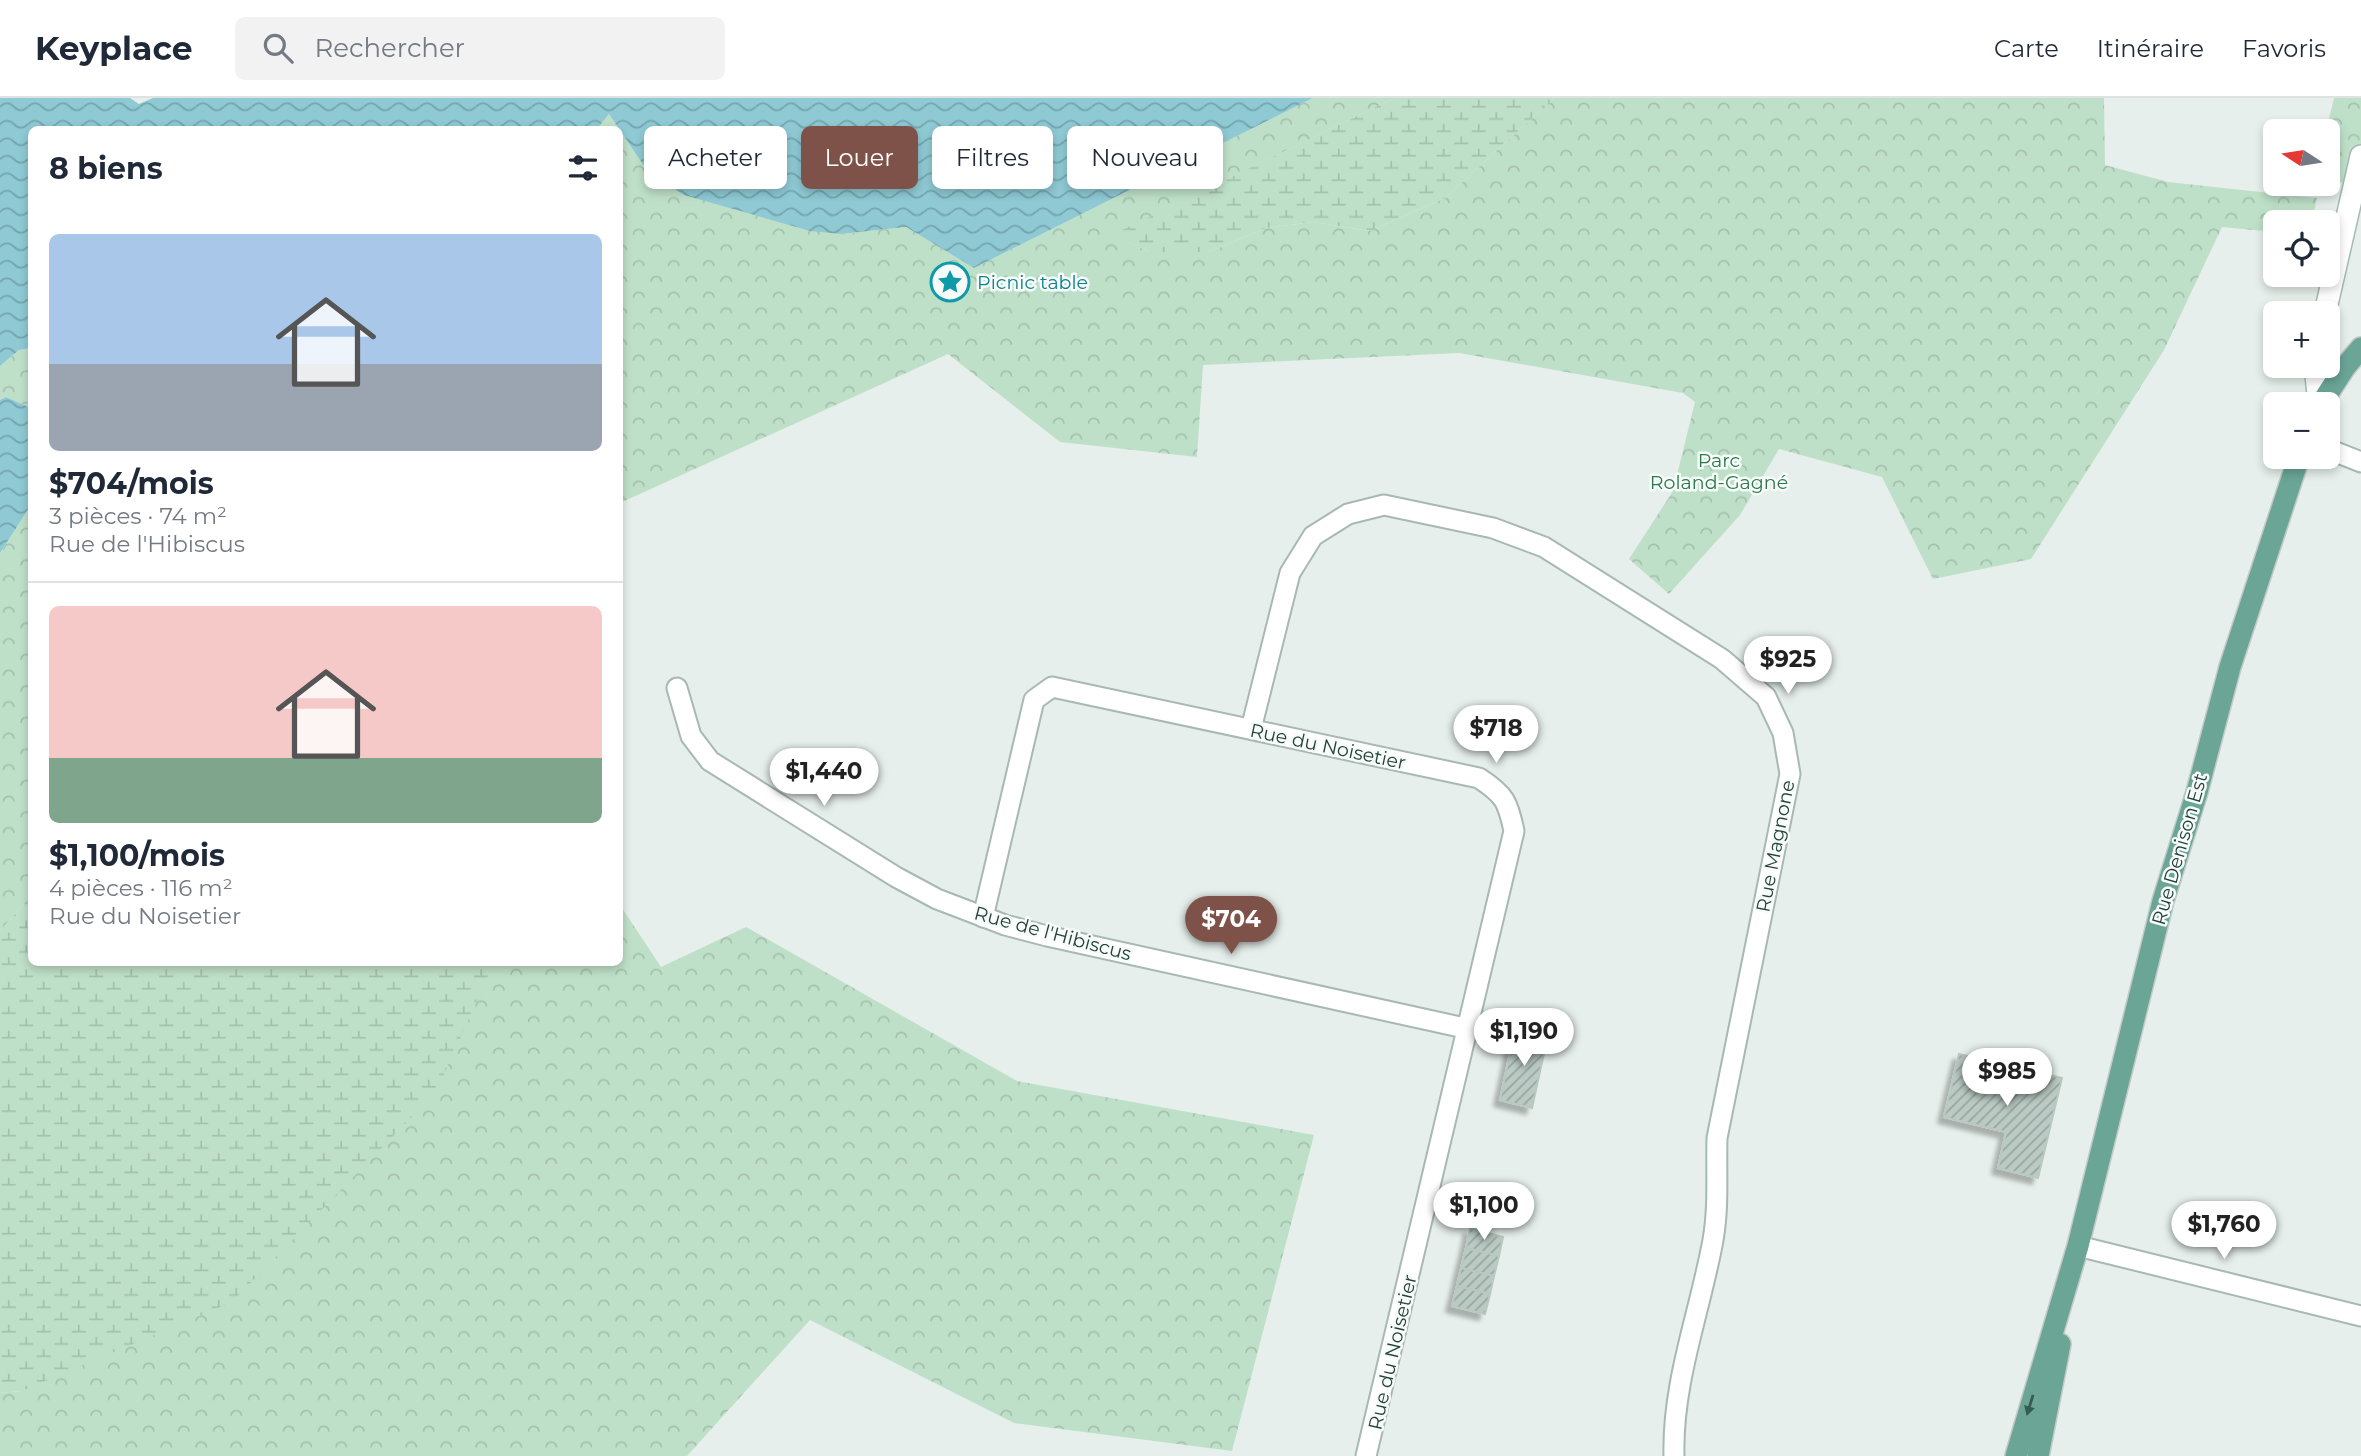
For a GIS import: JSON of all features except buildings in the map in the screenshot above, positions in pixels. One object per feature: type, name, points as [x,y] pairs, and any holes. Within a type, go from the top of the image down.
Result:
[{"type":"main road","points":[[2329,392],[2361,348]]},
{"type":"main road","name":"Rue Denison Est","points":[[2016,1456],[2078,1246],[2162,901],[2197,792],[2230,667],[2295,469]]},
{"type":"main road","name":"Rue Denison Est","points":[[2038,1456],[2046,1427],[2078,1246]]},
{"type":"street","points":[[2328,301],[2361,156]]},
{"type":"street","points":[[2340,454],[2361,462]]},
{"type":"street","name":"Rue Magnone","points":[[1251,729],[1290,573],[1313,536],[1348,514],[1384,505],[1493,528],[1544,547],[1723,659],[1766,697],[1783,733],[1790,774],[1717,1138],[1716,1218],[1678,1392],[1674,1456]]},
{"type":"street","name":"Rue du Noisetier","points":[[983,917],[1034,700],[1052,687],[1479,778],[1496,789],[1509,807],[1514,831],[1366,1456]]},
{"type":"street","name":"Rue de l'Hibiscus","points":[[677,688],[691,736],[710,761],[895,877],[937,899],[983,917],[1047,936],[1469,1029]]},
{"type":"street","points":[[2078,1246],[2361,1316]]},
{"type":"green space","points":[[1313,98],[1394,98],[1223,181],[1223,143]]},
{"type":"green space","points":[[1394,98],[1554,98],[1445,198],[1370,231],[1313,222],[1266,228],[1209,252],[1150,252],[1112,235],[1207,189],[1223,189],[1223,181]]},
{"type":"green space","name":"Parc Roland-Gagné","points":[[1554,98],[2104,98],[2105,165],[2168,182],[2263,192],[2263,196],[2317,198],[2314,210],[2263,210],[2263,231],[2222,227],[2164,350],[2031,559],[1933,579],[1882,477],[1779,449],[1740,515],[1669,594],[1629,559],[1673,491],[1695,402],[1683,393],[1459,353],[1203,365],[1197,457],[1060,442],[948,354],[623,502],[623,134],[644,166],[644,189],[701,189],[841,234],[906,227],[974,268],[1132,189],[1207,189],[1113,235],[1150,252],[1209,252],[1266,228],[1313,222],[1370,231],[1445,198]]},
{"type":"green space","points":[[2334,98],[2361,98],[2361,188],[2340,182],[2340,119],[2329,119]]},
{"type":"green space","points":[[609,114],[617,126],[599,126]]},
{"type":"green space","points":[[28,348],[28,407],[6,397],[0,400],[0,366],[19,350]]},
{"type":"green space","points":[[28,510],[28,899],[0,931],[0,553]]},
{"type":"green space","points":[[28,899],[28,966],[487,966],[488,976],[436,1092],[232,1302],[22,1391],[0,1393],[0,931]]},
{"type":"green space","points":[[623,910],[661,967],[746,927],[1017,1081],[1314,1135],[1232,1451],[1014,1423],[810,1320],[687,1456],[0,1456],[0,1393],[22,1391],[488,976],[486,966],[623,966]]},
{"type":"water","points":[[0,98],[130,98],[139,104],[153,98],[1313,98],[1223,143],[1223,126],[1067,126],[1067,189],[1132,189],[974,268],[906,227],[841,234],[810,231],[684,195],[675,189],[787,189],[787,126],[644,126],[644,166],[623,135],[623,126],[617,126],[609,114],[599,126],[28,126],[28,348],[19,350],[0,366]]},
{"type":"water","points":[[6,397],[28,407],[28,510],[0,553],[0,400]]},
{"type":"place","name":"Picnic table","points":[[950,282]]}]
